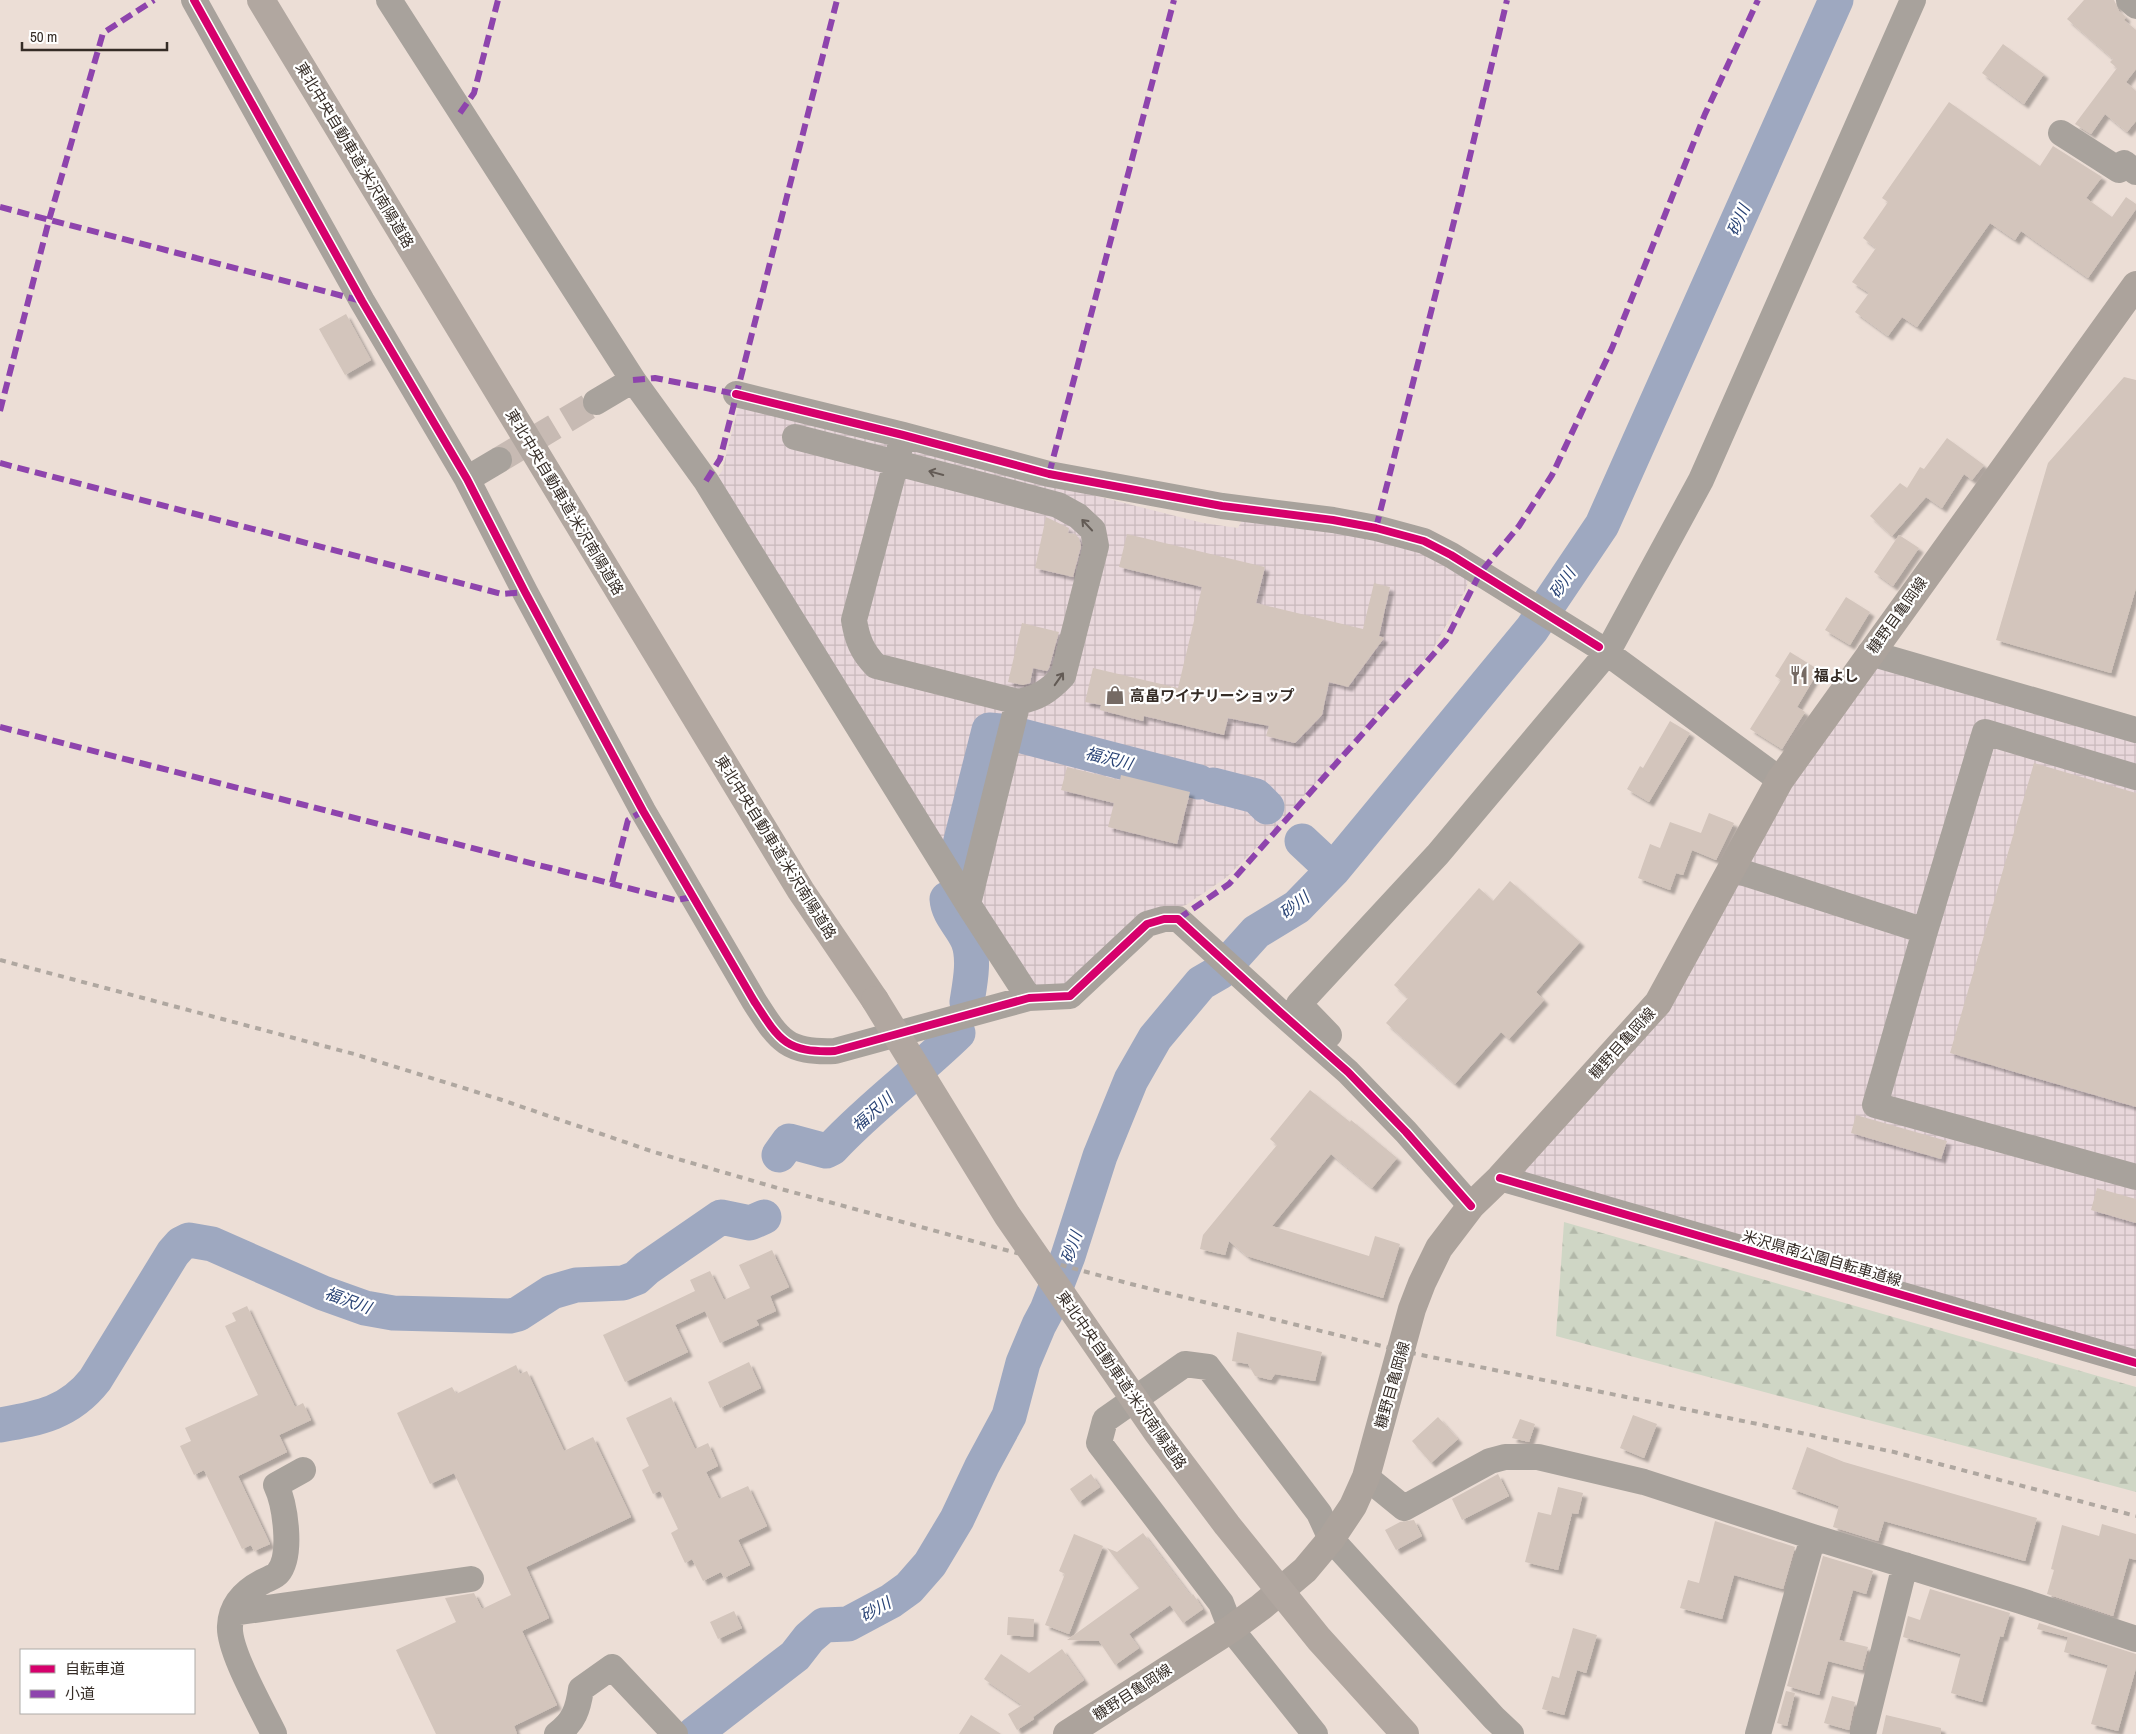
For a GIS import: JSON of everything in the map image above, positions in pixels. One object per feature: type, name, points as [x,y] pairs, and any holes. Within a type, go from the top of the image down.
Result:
[{"type":"highway","name":"東北中央自動車道;米沢南陽道路","points":[[261,0],[801,891],[875,1000],[1007,1215],[1157,1432],[1227,1524],[1319,1639],[1406,1734]]},
{"type":"highway","name":"東北中央自動車道;米沢南陽道路","points":[[276,0],[813,882],[875,1000]]},
{"type":"main road","name":"糠野目亀岡線","points":[[1067,1734],[1261,1607],[1305,1570],[1331,1540],[1353,1506],[1366,1478],[1412,1309],[1439,1248],[1472,1206],[1500,1178],[1658,1003],[1780,780],[2136,285]]},
{"type":"street","points":[[194,0],[362,301],[466,478],[525,592],[643,810],[754,1000],[781,1038],[796,1049],[811,1052],[835,1051],[1029,998],[1070,996],[1147,924],[1164,918],[1178,919],[1348,1072],[1406,1132],[1472,1206]]},
{"type":"street","points":[[388,0],[633,380],[706,481],[968,904],[1029,998]]},
{"type":"street","points":[[1337,1043],[1299,1004],[1438,854],[1603,650],[1701,480],[1913,0]]},
{"type":"street","points":[[2129,0],[2136,6]]},
{"type":"street","points":[[2061,133],[2119,170],[2124,163],[2136,172]]},
{"type":"street","points":[[596,402],[633,380]]},
{"type":"street","points":[[736,394],[903,435],[1049,474],[1222,506],[1333,520],[1376,528],[1424,541],[1490,579],[1603,650],[1780,780]]},
{"type":"street","points":[[796,437],[896,463],[1058,505],[1078,516],[1093,530],[1096,546],[1062,676],[1052,688],[1036,699],[1018,702],[876,666],[867,657],[857,639],[854,620],[896,463],[903,435]]},
{"type":"street","points":[[466,478],[499,460]]},
{"type":"street","points":[[1870,653],[2136,730]]},
{"type":"street","points":[[968,904],[1018,702]]},
{"type":"street","points":[[2136,777],[1985,732],[1875,1105],[2136,1177]]},
{"type":"street","points":[[1732,869],[1925,931]]},
{"type":"street","name":"米沢県南公園自転車道線","points":[[1500,1178],[2136,1363]]},
{"type":"street","points":[[1315,1734],[1230,1629],[1221,1603],[1099,1443],[1105,1420],[1185,1364],[1208,1367],[1318,1513],[1331,1540],[1494,1718],[1511,1734]]},
{"type":"street","points":[[1366,1478],[1404,1508],[1490,1461],[1505,1457],[1538,1457],[1644,1482],[2136,1639]]},
{"type":"street","points":[[274,1734],[231,1643],[230,1625],[233,1613],[242,1596],[253,1587],[278,1574],[285,1562],[286,1546],[283,1499],[276,1485],[304,1470]]},
{"type":"street","points":[[1758,1734],[1813,1537]]},
{"type":"street","points":[[1863,1734],[1906,1565]]},
{"type":"street","points":[[233,1613],[471,1580]]},
{"type":"street","points":[[557,1734],[572,1721],[578,1708],[580,1689],[612,1667],[675,1734]]},
{"type":"street","points":[[1766,1707],[1764,1730],[1766,1734]]},
{"type":"shaded area","points":[[740,401],[900,446],[1203,523],[1238,528],[1243,518],[1377,537],[1410,547],[1468,577],[1467,587],[1433,649],[1363,731],[1266,838],[1227,877],[1186,905],[1161,911],[1067,989],[1034,988],[714,482],[722,471]]},
{"type":"shaded area","points":[[1870,653],[2136,730],[2136,1363],[1500,1178],[1658,1003]]},
{"type":"green space","points":[[1564,1222],[2136,1387],[2136,1492],[1556,1336]]},
{"type":"building","points":[[2084,0],[2114,0],[2119,11],[2126,17],[2124,20],[2136,30],[2136,69],[2126,82],[2136,91],[2136,121],[2127,132],[2105,114],[2091,134],[2075,124],[2117,68],[2110,62],[2113,59],[2067,19]]},
{"type":"building","points":[[2003,44],[2044,74],[2024,104],[1982,73]]},
{"type":"building","points":[[1949,102],[2040,166],[2053,146],[2102,177],[2086,198],[2112,217],[2126,197],[2136,204],[2136,209],[2088,278],[2021,231],[2015,240],[1990,223],[1917,327],[1902,317],[1888,336],[1855,312],[1869,293],[1852,282],[1876,248],[1863,238],[1888,202],[1882,198]]},
{"type":"building","points":[[346,314],[371,360],[345,375],[319,329]]},
{"type":"building","points":[[2124,377],[2136,380],[2136,588],[2111,673],[1996,640],[2048,463]]},
{"type":"building","points":[[1947,438],[1984,465],[1972,480],[1964,474],[1942,508],[1926,497],[1892,536],[1870,516],[1900,483],[1907,488],[1920,467],[1924,469]]},
{"type":"building","points":[[1046,517],[1069,528],[1068,533],[1075,534],[1079,538],[1081,546],[1073,577],[1035,568]]},
{"type":"building","points":[[1127,534],[1265,567],[1256,603],[1363,629],[1374,583],[1390,587],[1379,636],[1384,638],[1348,687],[1329,682],[1322,715],[1295,743],[1266,736],[1269,726],[1228,718],[1224,735],[1144,716],[1143,721],[1100,710],[1101,705],[1085,702],[1093,668],[1178,688],[1202,587],[1119,567]]},
{"type":"building","points":[[1899,535],[1919,548],[1893,586],[1874,572]]},
{"type":"building","points":[[1846,597],[1870,612],[1850,645],[1825,630]]},
{"type":"building","points":[[1022,623],[1059,632],[1047,671],[1033,668],[1030,683],[1023,685],[1008,682]]},
{"type":"building","points":[[1790,652],[1819,670],[1797,707],[1805,712],[1782,749],[1750,729],[1781,680],[1775,676]]},
{"type":"building","points":[[1670,721],[1690,733],[1649,802],[1627,789],[1640,766],[1643,768]]},
{"type":"building","points":[[2034,763],[2136,793],[2136,1107],[1950,1053]]},
{"type":"building","points":[[1067,767],[1120,780],[1121,775],[1190,792],[1177,844],[1108,827],[1114,803],[1061,790]]},
{"type":"building","points":[[1709,813],[1734,823],[1716,860],[1692,850],[1683,875],[1676,873],[1670,890],[1638,878],[1650,844],[1660,848],[1670,822],[1701,833]]},
{"type":"building","points":[[1510,881],[1580,942],[1536,992],[1544,1000],[1509,1039],[1501,1032],[1455,1084],[1386,1023],[1408,998],[1394,985],[1479,888],[1493,901]]},
{"type":"building","points":[[1310,1090],[1350,1122],[1351,1120],[1397,1158],[1372,1188],[1331,1154],[1272,1226],[1369,1256],[1375,1236],[1400,1244],[1383,1298],[1247,1256],[1229,1241],[1225,1255],[1200,1249],[1203,1235],[1277,1145],[1270,1139]]},
{"type":"building","points":[[1856,1115],[1947,1141],[1941,1159],[1851,1133]]},
{"type":"building","points":[[2097,1188],[2136,1199],[2136,1223],[2091,1210]]},
{"type":"building","points":[[772,1250],[789,1287],[770,1296],[776,1311],[756,1320],[759,1325],[720,1343],[705,1311],[675,1325],[688,1352],[625,1382],[603,1335],[695,1291],[690,1280],[710,1271],[724,1300],[750,1288],[739,1265]]},
{"type":"building","points":[[247,1306],[295,1407],[303,1403],[311,1420],[279,1435],[287,1452],[238,1476],[270,1544],[254,1551],[251,1545],[242,1549],[204,1470],[194,1475],[180,1446],[191,1441],[185,1428],[258,1395],[225,1326],[236,1321],[232,1313]]},
{"type":"building","points":[[1237,1332],[1322,1352],[1315,1381],[1275,1374],[1271,1380],[1255,1376],[1248,1364],[1232,1361]]},
{"type":"building","points":[[749,1362],[761,1388],[720,1408],[708,1382]]},
{"type":"building","points":[[516,1365],[520,1374],[527,1371],[564,1451],[593,1437],[631,1517],[526,1567],[549,1618],[522,1631],[557,1705],[514,1726],[517,1734],[436,1734],[396,1650],[456,1622],[445,1598],[474,1593],[482,1609],[511,1595],[454,1473],[430,1484],[397,1413],[452,1387],[456,1394]]},
{"type":"building","points":[[671,1397],[695,1449],[708,1443],[718,1466],[706,1472],[719,1499],[748,1486],[767,1526],[738,1540],[750,1565],[724,1578],[721,1572],[703,1581],[692,1559],[685,1563],[671,1533],[678,1529],[660,1491],[653,1494],[642,1470],[649,1466],[626,1418]]},
{"type":"building","points":[[1633,1415],[1657,1424],[1644,1458],[1620,1448]]},
{"type":"building","points":[[1438,1417],[1458,1439],[1431,1463],[1412,1441]]},
{"type":"building","points":[[1520,1419],[1535,1424],[1529,1442],[1512,1438]]},
{"type":"building","points":[[1807,1447],[1844,1462],[2037,1518],[2025,1561],[1884,1521],[1878,1541],[1833,1527],[1839,1506],[1792,1489]]},
{"type":"building","points":[[1091,1474],[1100,1487],[1079,1502],[1070,1489]]},
{"type":"building","points":[[1498,1474],[1509,1496],[1462,1520],[1452,1499]]},
{"type":"building","points":[[1558,1487],[1583,1493],[1578,1514],[1572,1513],[1558,1570],[1525,1562],[1538,1512],[1551,1515]]},
{"type":"building","points":[[1414,1520],[1422,1536],[1396,1550],[1385,1530],[1400,1522]]},
{"type":"building","points":[[1715,1521],[1795,1547],[1783,1589],[1734,1575],[1722,1619],[1680,1608],[1688,1580],[1699,1583]]},
{"type":"building","points":[[2102,1524],[2136,1534],[2136,1560],[2129,1558],[2113,1616],[2047,1594],[2054,1570],[2051,1569],[2062,1525],[2099,1536]]},
{"type":"building","points":[[1143,1533],[1203,1609],[1183,1623],[1170,1605],[1129,1634],[1139,1648],[1115,1665],[1099,1641],[1067,1640],[1139,1588],[1107,1548],[1117,1552]]},
{"type":"building","points":[[1074,1534],[1103,1546],[1069,1634],[1045,1625],[1065,1574],[1059,1571]]},
{"type":"building","points":[[1823,1556],[1873,1571],[1866,1594],[1853,1590],[1839,1640],[1868,1647],[1862,1670],[1828,1661],[1819,1695],[1787,1686]]},
{"type":"building","points":[[1930,1589],[2010,1613],[2003,1637],[2000,1636],[1982,1702],[1951,1693],[1961,1654],[1903,1637],[1908,1616],[1920,1620]]},
{"type":"building","points":[[734,1611],[742,1628],[718,1639],[710,1622]]},
{"type":"building","points":[[1008,1617],[1034,1619],[1033,1637],[1007,1635]]},
{"type":"building","points":[[2039,1623],[2136,1654],[2136,1668],[2118,1731],[2091,1724],[2108,1665],[2064,1652],[2068,1637],[2037,1629]]},
{"type":"building","points":[[1573,1628],[1597,1635],[1586,1673],[1577,1670],[1564,1715],[1542,1709],[1552,1676],[1559,1678]]},
{"type":"building","points":[[1062,1649],[1084,1680],[1017,1730],[1008,1714],[1022,1705],[984,1679],[1001,1654],[1029,1673]]},
{"type":"building","points":[[1786,1691],[1795,1693],[1787,1726],[1777,1723]]},
{"type":"building","points":[[1832,1696],[1855,1702],[1849,1730],[1824,1723]]},
{"type":"building","points":[[971,1715],[1001,1734],[959,1734]]},
{"type":"building","points":[[1886,1715],[1941,1728],[1941,1734],[1882,1734]]},
{"type":"waterway","name":"砂川","points":[[694,1734],[795,1656],[809,1638],[824,1625],[848,1624],[891,1601],[909,1588],[930,1564],[957,1519],[982,1466],[1009,1416],[1023,1363],[1047,1310],[1068,1256],[1100,1156],[1131,1080],[1155,1038],[1201,983],[1220,972],[1256,932],[1297,907],[1333,870],[1532,629],[1602,525],[1836,0]]},
{"type":"waterway","name":"福沢川","points":[[957,856],[989,730],[1000,731]]},
{"type":"waterway","name":"福沢川","points":[[1018,735],[1199,782]]},
{"type":"waterway","name":"福沢川","points":[[1213,785],[1256,796],[1267,807]]},
{"type":"waterway","name":"福沢川","points":[[1302,841],[1333,870]]},
{"type":"waterway","name":"福沢川","points":[[947,899],[950,910],[970,948],[971,971],[967,1002]]},
{"type":"waterway","name":"福沢川","points":[[779,1155],[789,1141],[826,1151],[832,1148],[862,1118],[958,1033]]},
{"type":"waterway","name":"福沢川","points":[[0,1425],[28,1420],[53,1412],[75,1400],[85,1391],[95,1380],[173,1253],[181,1244],[189,1240],[212,1244],[323,1293],[365,1308],[393,1313],[510,1316],[518,1314],[552,1292],[576,1285],[623,1283],[636,1278],[647,1268],[721,1217],[750,1223],[764,1217]]},
{"type":"tunnel","points":[[499,460],[596,402]]},
{"type":"railway","points":[[0,960],[354,1054],[499,1099],[654,1152],[781,1189],[1131,1284],[1402,1351],[1894,1452],[2136,1516]]},
{"type":"marked path","points":[[0,411],[49,220],[103,33],[154,0]]},
{"type":"marked path","points":[[460,113],[474,93],[498,0]]},
{"type":"marked path","points":[[706,481],[720,459],[837,0]]},
{"type":"marked path","points":[[1049,474],[1174,0]]},
{"type":"marked path","points":[[1376,528],[1461,194],[1507,0]]},
{"type":"marked path","points":[[1178,919],[1229,884],[1446,640],[1480,573],[1519,526],[1552,475],[1612,348],[1705,114],[1758,0]]},
{"type":"marked path","points":[[0,207],[362,301]]},
{"type":"marked path","points":[[633,380],[655,378],[736,394]]},
{"type":"marked path","points":[[0,463],[502,594],[525,592]]},
{"type":"marked path","points":[[0,727],[675,900],[694,897]]},
{"type":"marked path","points":[[612,883],[628,820],[643,811]]},
{"type":"cycle path","points":[[194,0],[362,301],[467,479],[525,592],[643,811],[754,1001],[770,1026],[778,1034],[794,1046],[805,1050],[835,1051],[1029,998],[1070,996],[1147,924],[1164,919],[1178,919],[1348,1072],[1406,1132],[1471,1206]]},
{"type":"cycle path","points":[[736,394],[903,435],[1049,474],[1222,506],[1333,520],[1376,528],[1424,541],[1451,555],[1599,647]]},
{"type":"cycle path","points":[[1500,1178],[2136,1363]]},
{"type":"place","name":"福よし","points":[[1799,675]]},
{"type":"place","name":"高畠ワイナリーショップ","points":[[1115,695]]}]
